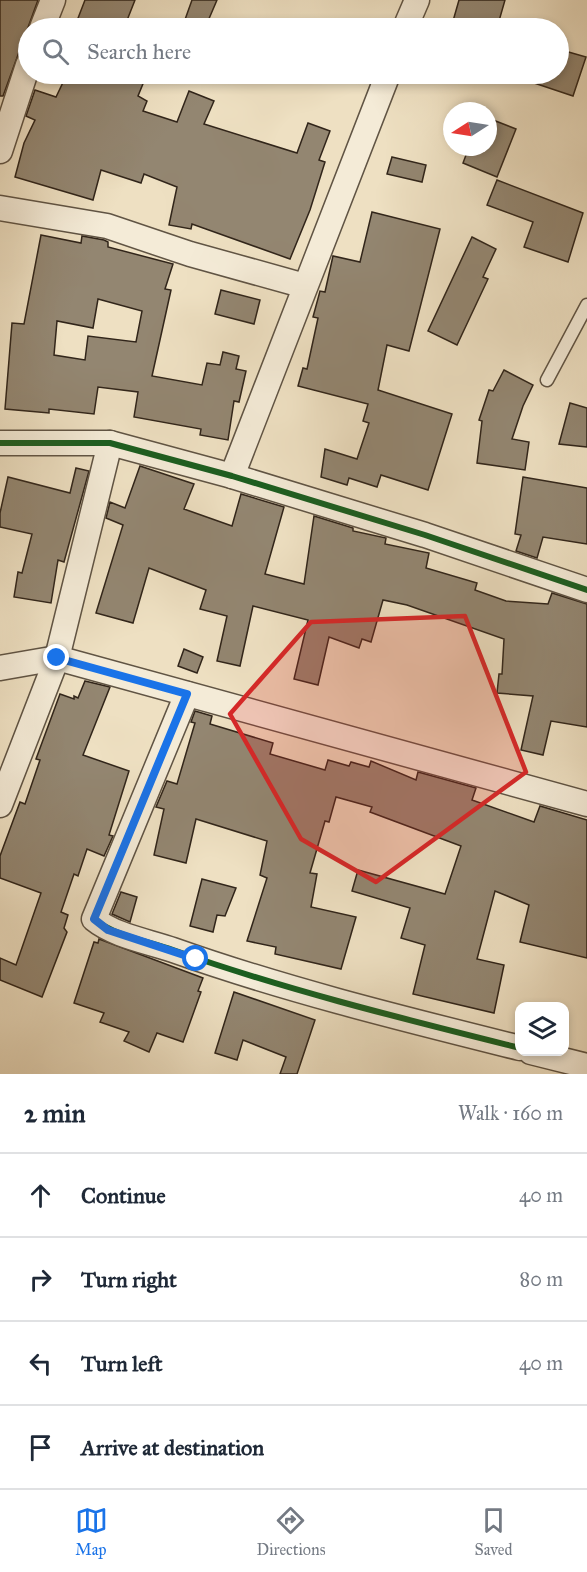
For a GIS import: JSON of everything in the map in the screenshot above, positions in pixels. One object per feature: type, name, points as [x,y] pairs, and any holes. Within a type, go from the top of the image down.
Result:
[{"type":"street","points":[[46,18],[53,0]]},
{"type":"street","points":[[409,18],[417,0]]},
{"type":"street","points":[[0,151],[22,84]]},
{"type":"street","points":[[232,476],[384,84]]},
{"type":"street","points":[[0,208],[107,226],[190,254],[304,286]]},
{"type":"street","points":[[0,443],[110,443],[232,476],[425,535],[587,590]]},
{"type":"street","points":[[0,805],[57,658],[110,443]]},
{"type":"street","points":[[0,668],[57,658],[587,804]]},
{"type":"street","points":[[187,694],[94,919],[108,930],[196,959],[387,1015],[515,1047]]},
{"type":"street","points":[[547,1056],[587,1066]]},
{"type":"lane","points":[[547,380],[587,305]]},
{"type":"highlighted area","points":[[465,616],[526,772],[376,882],[301,839],[230,714],[311,622]]},
{"type":"building","points":[[0,0],[38,0],[31,18],[18,18],[18,55],[3,96],[0,96]]},
{"type":"building","points":[[85,0],[135,0],[128,18],[78,18]]},
{"type":"building","points":[[192,0],[217,0],[209,18],[186,18]]},
{"type":"building","points":[[459,0],[505,0],[500,18],[454,18]]},
{"type":"building","points":[[569,52],[586,57],[573,96],[537,84],[569,84]]},
{"type":"building","points":[[62,84],[143,84],[138,96],[147,101],[143,111],[177,122],[189,91],[214,101],[204,124],[297,153],[308,123],[330,131],[319,160],[325,162],[310,210],[290,259],[192,224],[191,229],[169,225],[177,187],[144,174],[141,183],[101,170],[93,200],[15,177],[24,143],[35,120],[26,116],[35,90],[56,97]]},
{"type":"building","points":[[497,122],[516,129],[497,177],[463,163],[466,156],[497,156]]},
{"type":"building","points":[[392,157],[426,165],[422,182],[387,174]]},
{"type":"building","points":[[497,180],[583,213],[568,262],[524,247],[533,222],[487,205]]},
{"type":"building","points":[[372,212],[440,229],[409,351],[387,345],[378,390],[452,414],[428,490],[381,475],[377,487],[349,478],[347,485],[321,477],[325,449],[357,459],[369,423],[363,421],[368,404],[298,386],[303,368],[307,369],[318,318],[313,317],[320,291],[325,292],[333,256],[360,262]]},
{"type":"building","points":[[41,235],[81,243],[82,236],[104,240],[108,242],[108,247],[173,264],[165,289],[171,290],[152,376],[202,385],[207,363],[220,365],[223,352],[239,356],[236,369],[246,371],[239,402],[234,401],[228,440],[200,435],[201,429],[134,417],[138,392],[98,387],[94,414],[49,409],[49,413],[5,409],[12,323],[24,324]],"holes":[[[98,299],[142,311],[136,342],[88,336],[85,360],[54,355],[57,321],[93,328]]]},
{"type":"building","points":[[472,237],[496,249],[483,277],[488,279],[457,345],[428,331]]},
{"type":"building","points":[[221,290],[260,300],[254,324],[215,314]]},
{"type":"building","points":[[504,370],[533,385],[512,439],[529,442],[525,470],[477,463],[482,421],[479,420],[489,390],[493,391]]},
{"type":"building","points":[[570,403],[587,408],[587,447],[559,444]]},
{"type":"building","points":[[140,466],[194,484],[184,509],[232,526],[241,494],[284,507],[265,574],[304,584],[314,516],[353,528],[353,531],[386,538],[385,544],[429,553],[426,568],[477,583],[475,590],[506,601],[548,604],[552,593],[587,604],[587,727],[551,721],[543,755],[521,750],[533,696],[497,693],[499,674],[502,674],[504,639],[407,605],[383,600],[371,642],[362,639],[359,648],[329,637],[318,685],[294,679],[308,620],[253,606],[240,666],[217,661],[227,616],[200,609],[206,590],[149,568],[133,623],[96,613],[123,525],[106,518],[110,502],[125,508]]},
{"type":"building","points":[[76,468],[89,471],[64,562],[58,560],[51,603],[14,597],[18,572],[22,573],[32,534],[0,527],[0,513],[8,477],[70,493]]},
{"type":"building","points":[[523,477],[587,488],[587,544],[543,537],[537,558],[516,551],[521,535],[515,534]]},
{"type":"building","points":[[184,649],[203,657],[197,673],[178,666]]},
{"type":"building","points":[[85,681],[110,687],[83,755],[129,771],[109,835],[113,836],[104,856],[87,849],[78,876],[74,874],[61,912],[68,915],[64,928],[67,932],[42,997],[0,980],[0,958],[16,965],[41,893],[0,878],[0,856],[20,802],[25,804],[40,760],[36,759],[60,694],[74,699],[74,696],[78,698]]},
{"type":"building","points":[[195,711],[212,716],[210,724],[273,743],[270,754],[325,770],[328,760],[349,766],[351,762],[369,767],[371,761],[416,780],[418,772],[476,788],[472,800],[534,822],[540,806],[587,820],[587,958],[520,942],[529,905],[495,891],[477,959],[504,965],[494,1013],[413,994],[425,945],[401,938],[410,908],[352,891],[358,870],[445,894],[461,846],[370,812],[372,807],[336,797],[329,822],[325,821],[310,873],[317,874],[311,907],[356,917],[341,969],[275,954],[276,947],[247,941],[267,878],[260,875],[267,841],[196,819],[186,863],[154,855],[164,809],[156,807],[167,781],[177,784],[195,723],[191,722]]},
{"type":"building","points":[[202,879],[236,888],[225,916],[217,915],[213,932],[190,926]]},
{"type":"building","points":[[121,892],[137,897],[130,922],[112,914]]},
{"type":"building","points":[[99,939],[203,978],[198,991],[201,992],[183,1042],[157,1033],[149,1052],[124,1041],[129,1032],[100,1022],[104,1013],[74,1003],[94,942],[98,943]]},
{"type":"building","points":[[234,992],[315,1020],[297,1074],[280,1074],[286,1057],[243,1040],[237,1060],[215,1053]]},
{"type":"cycle path","points":[[0,443],[110,443],[232,476],[425,535],[587,590]]},
{"type":"cycle path","points":[[187,694],[94,919],[121,934],[216,965],[389,1015],[515,1047]]},
{"type":"route","points":[[57,658],[187,694],[94,919],[108,930],[124,933],[196,959]]}]
